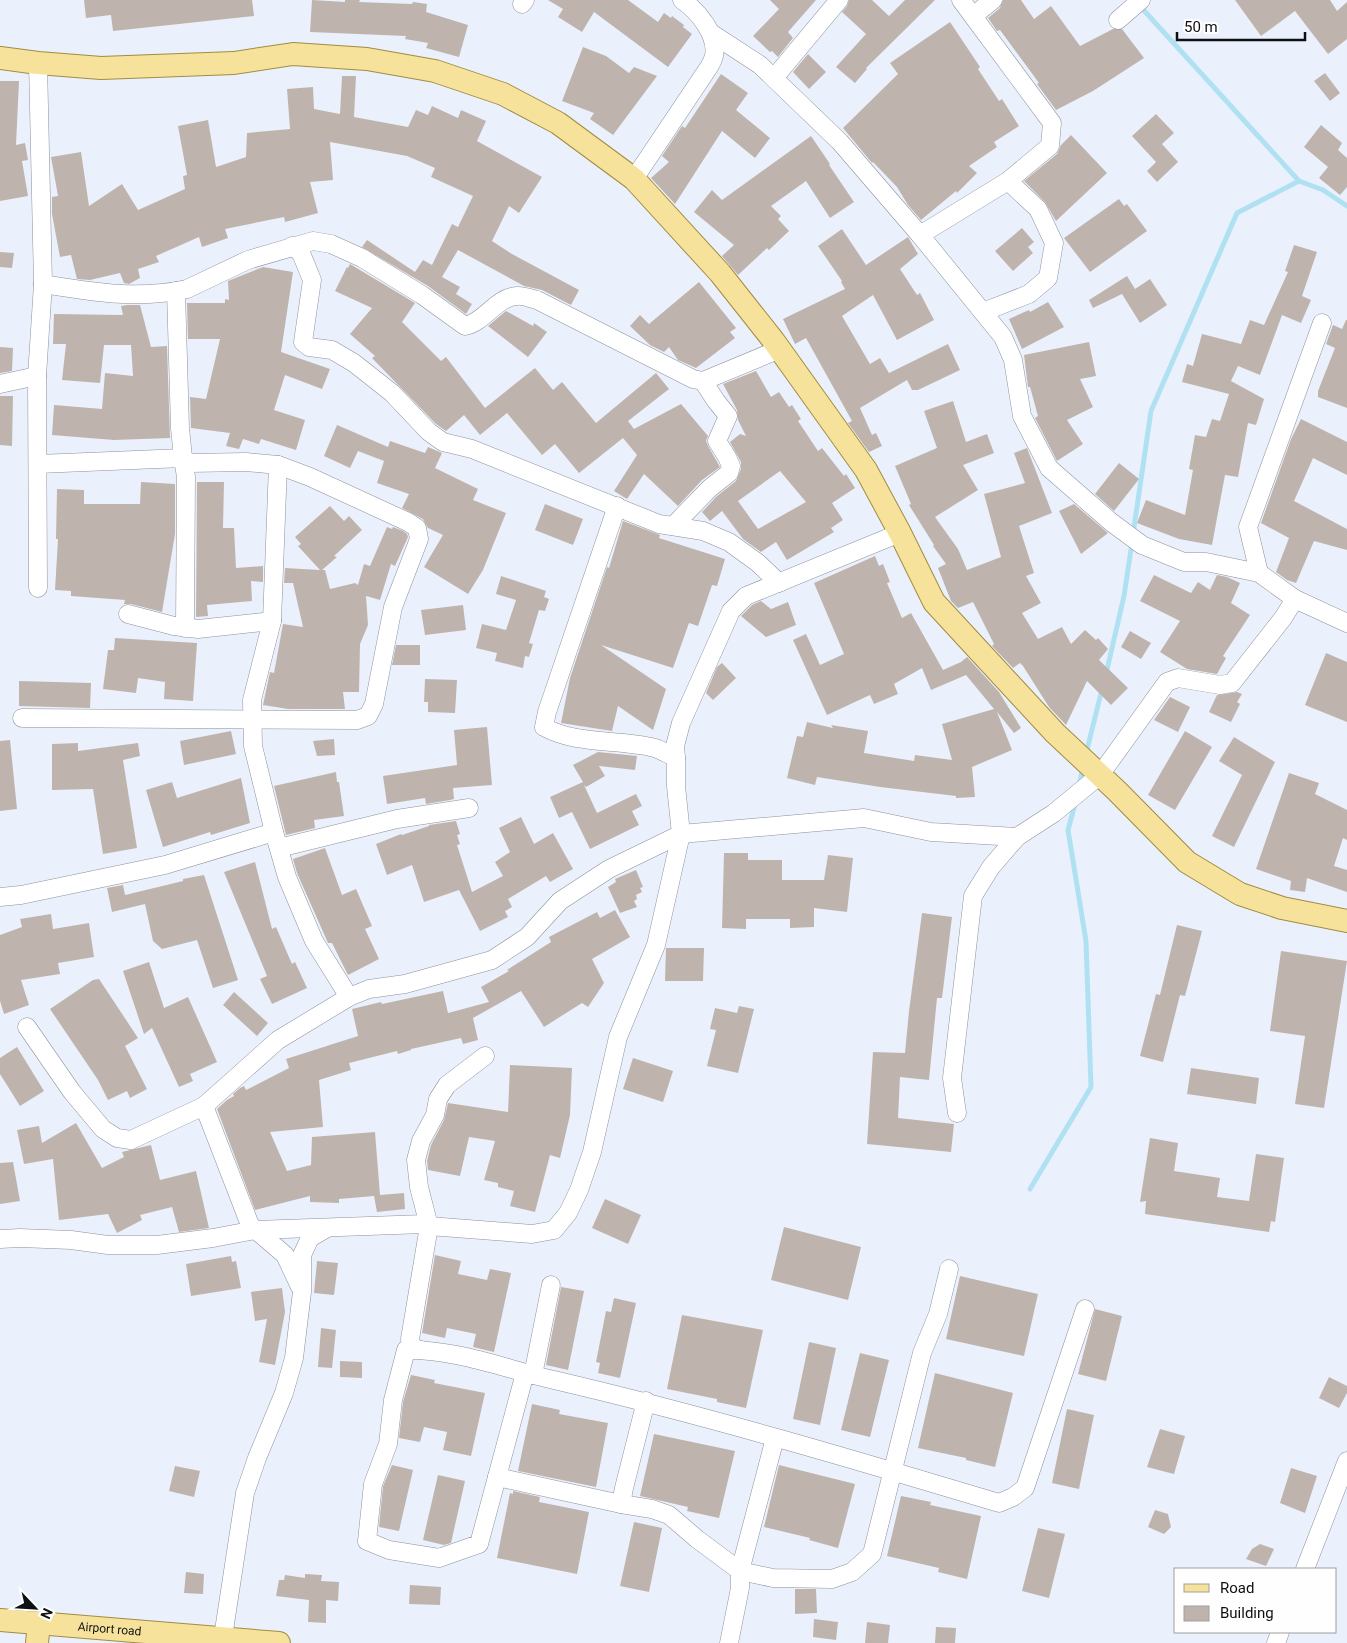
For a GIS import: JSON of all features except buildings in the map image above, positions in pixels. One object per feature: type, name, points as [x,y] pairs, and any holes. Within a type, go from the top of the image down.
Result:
[{"type":"main road","points":[[0,58],[101,68],[224,64],[293,54],[367,59],[435,71],[503,94],[558,122],[634,180],[720,273],[780,349],[866,470],[900,532],[934,602],[1055,733],[1187,862],[1240,894],[1282,908],[1347,920]]},
{"type":"main road","name":"Airport road","points":[[0,1620],[38,1633],[223,1637],[279,1643]]},
{"type":"street","points":[[682,0],[692,7],[711,33],[760,65],[840,142],[920,235],[1003,337],[1013,360],[1022,416],[1049,468],[1111,522],[1142,545],[1184,562],[1206,562],[1259,572],[1295,599],[1347,623]]},
{"type":"street","points":[[774,78],[839,0]]},
{"type":"street","points":[[920,235],[1008,181],[1050,146],[1052,123],[961,0]]},
{"type":"street","points":[[973,16],[993,0]]},
{"type":"street","points":[[1118,20],[1141,0]]},
{"type":"street","points":[[634,180],[709,67],[714,55],[711,33]]},
{"type":"street","points":[[38,63],[43,284],[38,376],[38,588]]},
{"type":"street","points":[[983,312],[1029,294],[1048,278],[1054,243],[1038,209],[1008,181]]},
{"type":"street","points":[[43,284],[100,293],[148,295],[176,291],[187,289],[248,260],[313,241],[331,244],[362,258],[422,295],[465,326],[474,324],[507,298],[519,296],[537,300],[693,379],[703,380],[780,349]]},
{"type":"street","points":[[292,246],[301,253],[312,280],[303,342],[309,347],[332,350],[354,363],[392,393],[429,432],[443,442],[472,449],[659,524],[704,531],[729,542],[758,563],[779,584]]},
{"type":"street","points":[[176,291],[180,428],[186,477],[185,628]]},
{"type":"street","points":[[1259,572],[1248,527],[1322,323]]},
{"type":"street","points":[[0,384],[38,376]]},
{"type":"street","points":[[673,526],[710,488],[728,473],[731,466],[717,441],[728,416],[703,380]]},
{"type":"street","points":[[22,718],[358,720],[368,716],[374,704],[393,607],[419,539],[417,528],[408,522],[310,477],[278,465],[246,462],[190,463],[183,458],[38,464]]},
{"type":"street","points":[[278,465],[272,621],[252,700],[253,746],[287,877],[314,942],[349,997]]},
{"type":"street","points":[[617,506],[547,712],[544,727],[554,733],[577,738],[657,749],[676,758]]},
{"type":"street","points":[[0,1238],[71,1240],[108,1245],[157,1245],[255,1230],[425,1224],[429,1226],[532,1234],[554,1230],[568,1213],[579,1190],[592,1152],[618,1037],[656,945],[681,834],[676,786],[675,746],[681,723],[731,611],[746,596],[779,584],[900,532]]},
{"type":"street","points":[[957,1113],[952,1078],[973,896],[991,867],[1017,837],[1054,813],[1100,775],[1167,682],[1178,678],[1220,685],[1232,683],[1283,618],[1295,599]]},
{"type":"street","points":[[128,614],[185,628],[198,629],[272,621]]},
{"type":"street","points":[[0,897],[21,895],[276,840],[469,808]]},
{"type":"street","points":[[27,1027],[72,1092],[103,1129],[117,1138],[131,1140],[204,1106],[278,1040],[349,997],[369,989],[405,984],[492,960],[527,937],[560,901],[609,869],[681,834],[864,818],[931,832],[1017,837]]},
{"type":"street","points":[[485,1056],[447,1085],[438,1099],[435,1115],[421,1141],[416,1160],[419,1187],[429,1226],[410,1339],[412,1348],[447,1353],[646,1401],[999,1502],[1013,1497],[1026,1488],[1085,1309]]},
{"type":"street","points":[[204,1106],[250,1225],[284,1255],[302,1292]]},
{"type":"street","points":[[223,1637],[245,1493],[257,1458],[284,1393],[294,1358],[302,1292],[302,1255],[310,1238],[327,1228]]},
{"type":"street","points":[[496,1477],[652,1509],[669,1515],[697,1539],[740,1571],[773,1578],[832,1579],[852,1572],[872,1554],[922,1353],[938,1314],[949,1268]]},
{"type":"street","points":[[421,1350],[406,1350],[393,1400],[388,1444],[373,1484],[366,1541],[388,1550],[439,1558],[478,1544],[496,1477],[529,1374],[551,1285]]},
{"type":"street","points":[[621,1504],[646,1401]]},
{"type":"street","points":[[729,1643],[740,1588],[740,1571],[775,1438]]},
{"type":"street","points":[[1305,1568],[1347,1461]]},
{"type":"waterway","points":[[1133,534],[1151,411],[1237,213],[1299,181],[1139,5]]},
{"type":"waterway","points":[[1299,181],[1323,190],[1347,206]]},
{"type":"waterway","points":[[1106,674],[1124,596],[1132,543]]},
{"type":"waterway","points":[[1086,754],[1102,689]]},
{"type":"waterway","points":[[1079,786],[1083,767]]},
{"type":"waterway","points":[[1030,1189],[1091,1087],[1086,941],[1068,830],[1075,804]]}]
